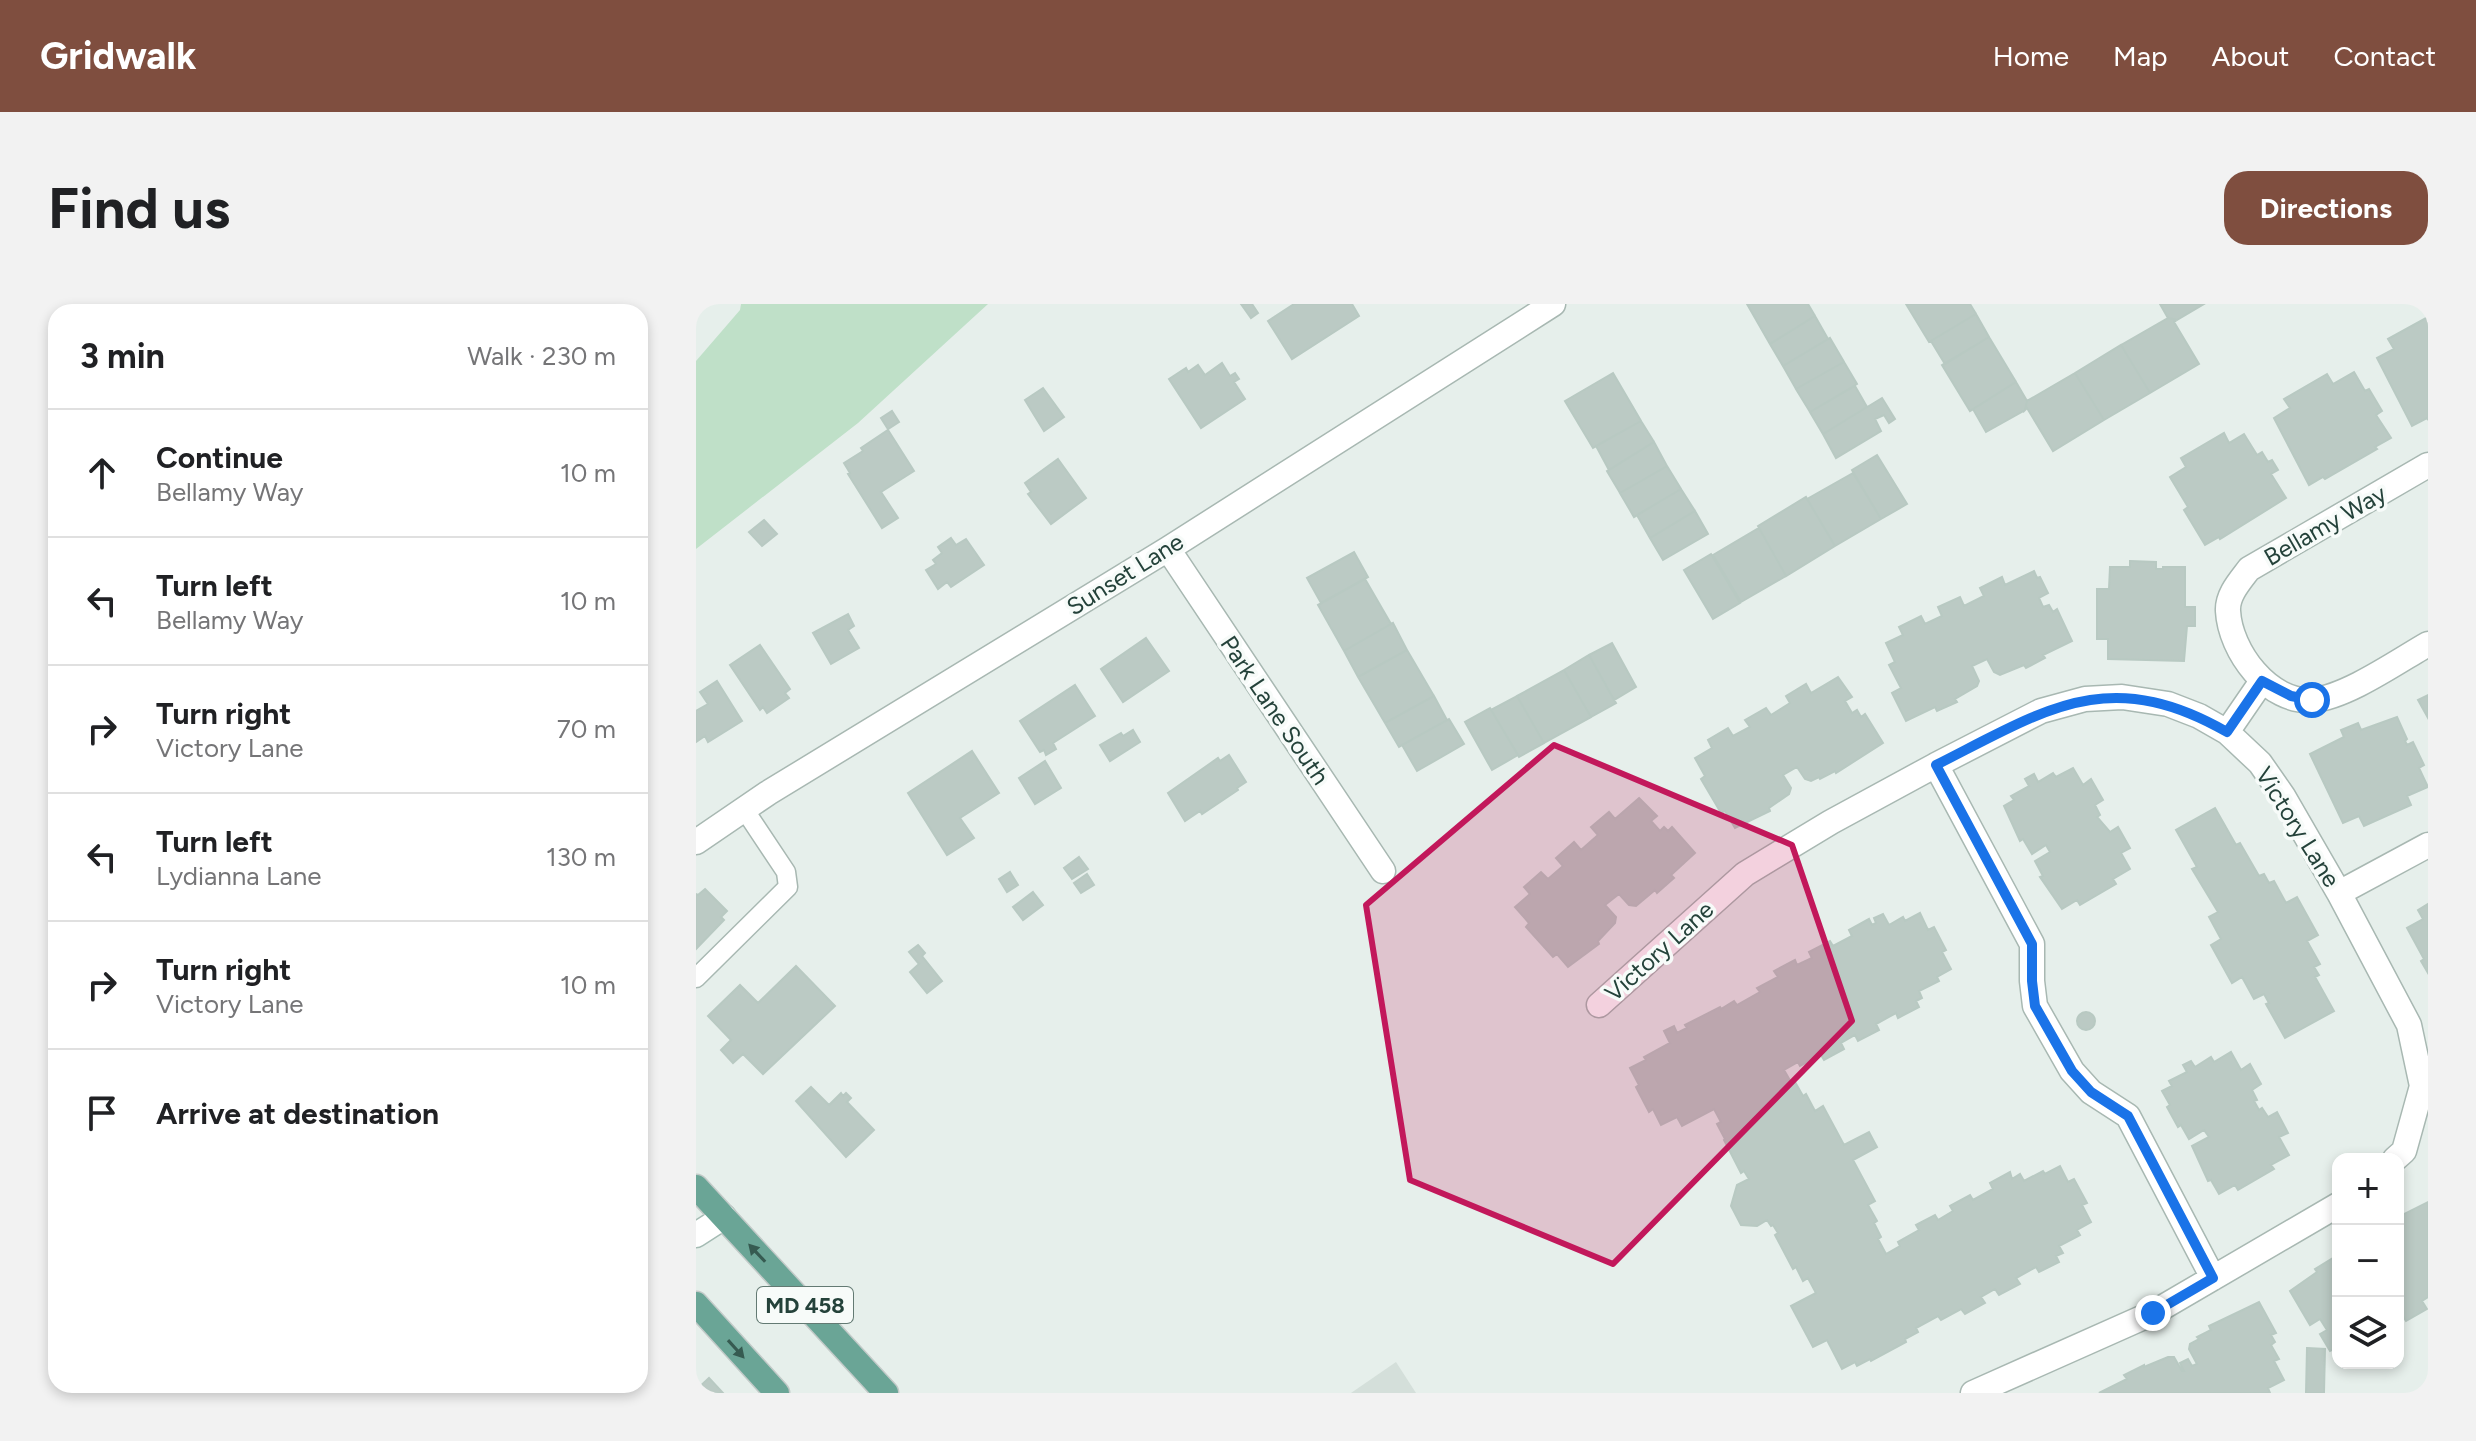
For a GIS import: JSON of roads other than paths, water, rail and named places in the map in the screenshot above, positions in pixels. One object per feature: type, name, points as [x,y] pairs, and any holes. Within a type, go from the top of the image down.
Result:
[{"type":"main road","name":"MD 458","points":[[696,1187],[886,1393]]},
{"type":"main road","name":"MD 458","points":[[696,1304],[777,1393]]},
{"type":"street","name":"Sunset Lane","points":[[696,842],[744,809],[1168,549],[1553,304]]},
{"type":"street","name":"Bellamy Way","points":[[2428,465],[2249,569],[2235,587],[2227,609],[2233,637],[2242,657],[2262,681],[2291,696],[2312,700],[2342,692],[2428,644]]},
{"type":"street","name":"Park Lane South","points":[[1168,549],[1383,871]]},
{"type":"street","points":[[2227,732],[2262,681]]},
{"type":"street","name":"Victory Lane","points":[[1599,1005],[1745,874],[1831,822],[1936,765],[2041,711],[2085,699],[2122,697],[2168,704],[2199,716],[2227,732],[2260,763],[2283,796],[2339,893],[2409,1025],[2422,1050],[2422,1086],[2402,1153]]},
{"type":"street","points":[[1936,765],[2032,944],[2035,1006],[2072,1071],[2091,1092],[2128,1116],[2213,1278]]},
{"type":"street","points":[[2339,893],[2428,845]]},
{"type":"street","points":[[1973,1393],[2153,1313],[2332,1209]]},
{"type":"street","points":[[696,1235],[724,1217]]},
{"type":"lane","points":[[696,978],[788,887],[786,872],[744,809]]}]
